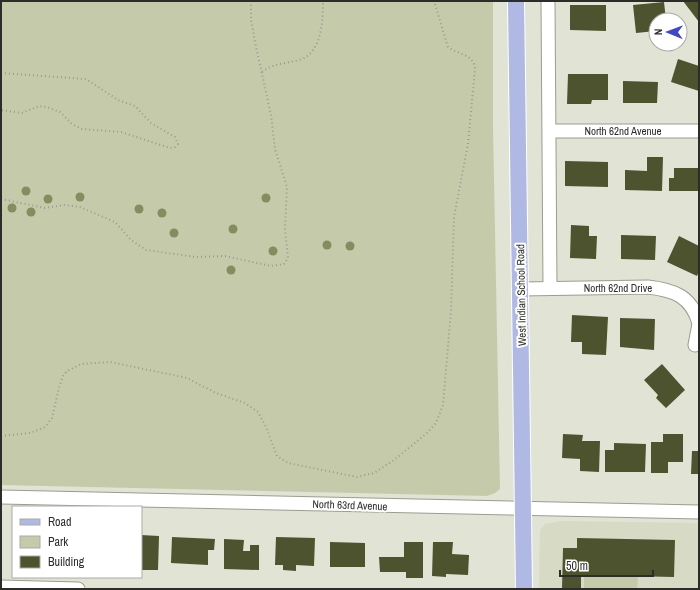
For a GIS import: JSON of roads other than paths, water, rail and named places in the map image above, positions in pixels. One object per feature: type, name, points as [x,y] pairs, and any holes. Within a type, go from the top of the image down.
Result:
[{"type":"main road","name":"West Indian School Road","points":[[516,1],[516,106],[521,288],[524,589]]},
{"type":"street","points":[[548,1],[550,288]]},
{"type":"street","name":"North 62nd Avenue","points":[[550,131],[697,132]]},
{"type":"street","name":"North 62nd Drive","points":[[521,288],[648,287],[668,290],[684,298],[695,310],[699,323],[695,344]]},
{"type":"street","name":"North 63rd Avenue","points":[[1,497],[699,512]]},
{"type":"street","points":[[1,587],[78,589]]}]
